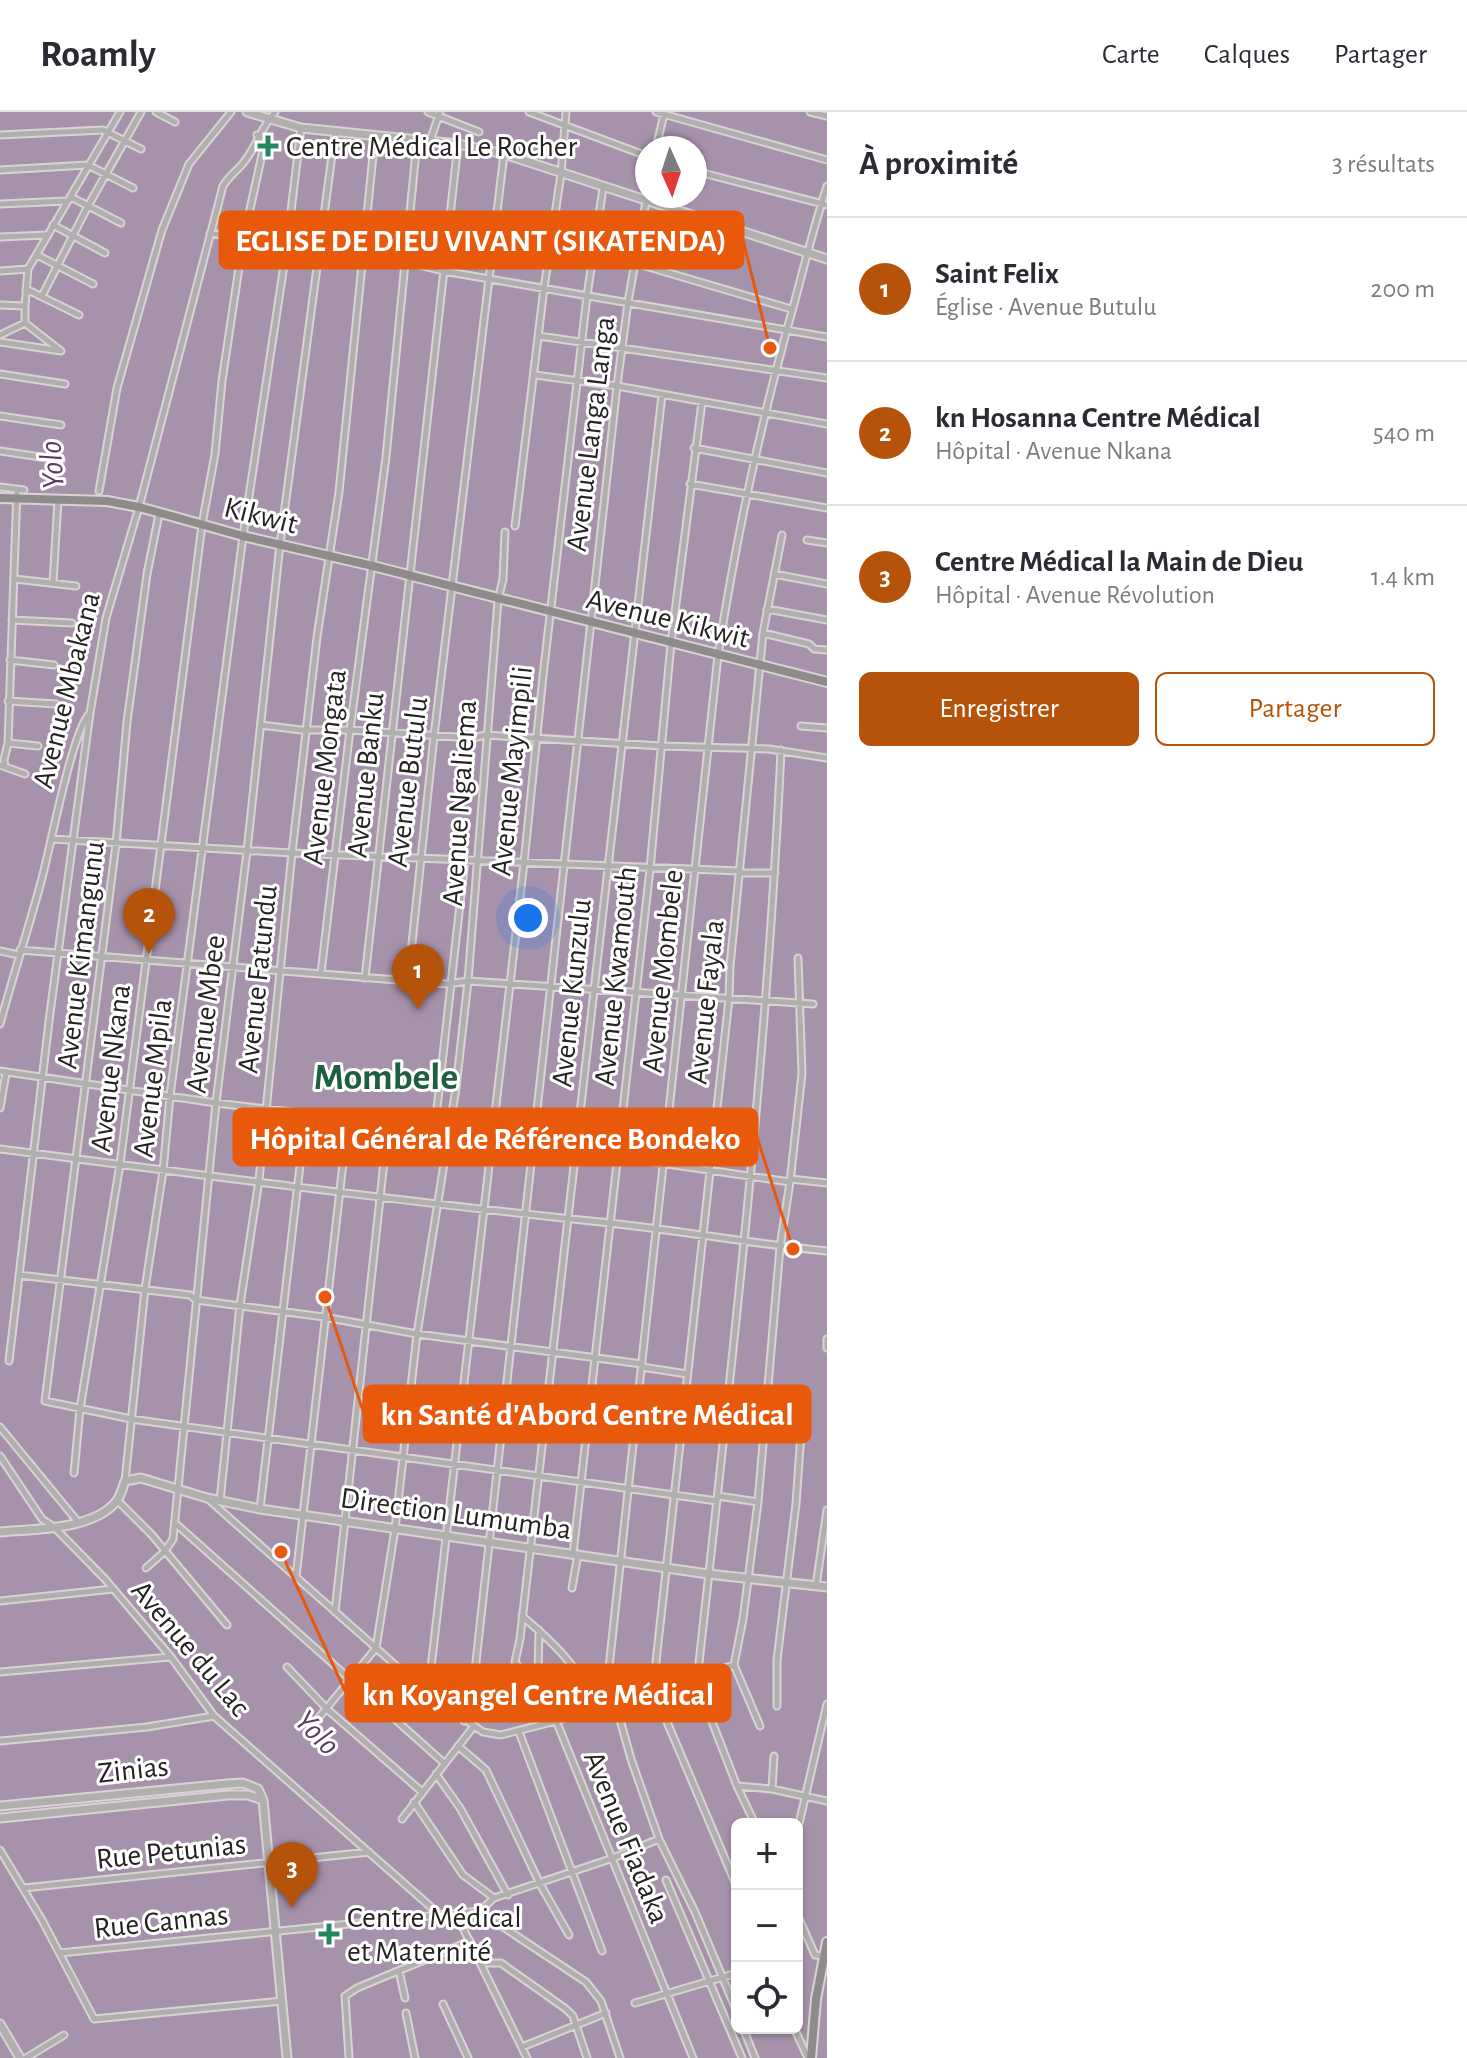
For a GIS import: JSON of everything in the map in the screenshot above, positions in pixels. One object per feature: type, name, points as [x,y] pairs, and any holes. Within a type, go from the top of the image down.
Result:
[{"type":"main road","name":"Kikwit","points":[[11,496],[139,507],[498,600]]},
{"type":"main road","name":"Avenue Kikwit","points":[[498,600],[827,682]]},
{"type":"main road","points":[[810,2058],[827,1942]]},
{"type":"street","points":[[25,323],[28,269],[120,112]]},
{"type":"street","points":[[42,296],[141,112]]},
{"type":"street","points":[[156,112],[175,122]]},
{"type":"street","points":[[99,491],[117,388],[162,230],[189,164],[231,112]]},
{"type":"street","points":[[247,112],[301,128],[458,144],[504,154],[635,196]]},
{"type":"street","name":"Avenue Mbakana","points":[[0,1024],[83,721],[90,713],[106,618],[139,507],[223,186],[244,162],[257,135],[275,112]]},
{"type":"street","points":[[428,112],[479,132]]},
{"type":"street","points":[[529,112],[635,152]]},
{"type":"street","points":[[515,526],[561,174],[566,112]]},
{"type":"street","points":[[656,112],[827,160]]},
{"type":"street","points":[[810,112],[827,116]]},
{"type":"street","points":[[659,136],[664,113]]},
{"type":"street","points":[[429,142],[439,114]]},
{"type":"street","name":"Avenue Mpila","points":[[125,1481],[145,1289],[163,1171],[170,1096],[243,536],[287,245],[301,128]]},
{"type":"street","points":[[0,135],[110,132],[141,149]]},
{"type":"street","name":"Avenue Mbee","points":[[165,1551],[173,1539],[175,1523],[182,1426],[216,1103],[280,544],[335,133]]},
{"type":"street","name":"Avenue Nkana","points":[[74,1473],[80,1409],[120,1164],[202,525],[244,239],[265,141],[257,135]]},
{"type":"street","name":"Avenue Fatundu","points":[[220,1502],[240,1305],[259,1180],[317,637],[330,556],[365,256],[375,136]]},
{"type":"street","name":"Avenue Mongata","points":[[321,973],[373,566],[407,262],[417,141]]},
{"type":"street","name":"Avenue Banku","points":[[365,978],[458,144]]},
{"type":"street","name":"Avenue Butulu","points":[[408,981],[434,736],[504,154]]},
{"type":"street","points":[[0,170],[88,165],[133,188]]},
{"type":"street","points":[[707,174],[824,204]]},
{"type":"street","name":"Avenue Mombele","points":[[731,1997],[662,1844],[613,1701],[608,1677],[718,655],[754,459],[791,309],[827,186]]},
{"type":"street","name":"Avenue Mayimpili","points":[[428,1694],[587,296],[603,188]]},
{"type":"street","points":[[0,204],[69,199],[121,223]]},
{"type":"street","name":"Avenue Langa Langa","points":[[464,1721],[473,1689],[617,386],[645,208]]},
{"type":"street","points":[[674,208],[827,259]]},
{"type":"street","points":[[53,225],[105,253]]},
{"type":"street","points":[[210,233],[407,262],[443,271],[827,337]]},
{"type":"street","points":[[0,237],[47,234]]},
{"type":"street","points":[[37,255],[93,284]]},
{"type":"street","points":[[635,263],[791,309]]},
{"type":"street","points":[[0,271],[28,269]]},
{"type":"street","points":[[26,289],[79,315]]},
{"type":"street","points":[[0,305],[25,306]]},
{"type":"street","points":[[0,335],[25,323]]},
{"type":"street","points":[[0,342],[61,351],[25,323]]},
{"type":"street","points":[[539,336],[827,378]]},
{"type":"street","points":[[0,374],[65,384]]},
{"type":"street","points":[[535,375],[578,379],[827,424]]},
{"type":"street","points":[[633,633],[662,395]]},
{"type":"street","name":"Avenue Kwamouth","points":[[572,1588],[650,869],[671,643],[702,402]]},
{"type":"street","points":[[0,416],[61,425]]},
{"type":"street","points":[[694,448],[827,473]]},
{"type":"street","points":[[0,451],[61,460]]},
{"type":"street","points":[[690,484],[827,508]]},
{"type":"street","points":[[0,487],[11,496],[15,579],[8,743],[3,766],[25,774]]},
{"type":"street","points":[[53,583],[62,499]]},
{"type":"street","name":"Avenue Kimangunu","points":[[80,1409],[45,1401],[116,844],[127,722],[147,574],[159,514]]},
{"type":"street","name":"Avenue Ngaliema","points":[[376,1648],[395,1529],[417,1334],[449,1132],[468,981],[505,532]]},
{"type":"street","name":"Avenue Fayala","points":[[731,1873],[653,1689],[729,999],[763,633],[782,535]]},
{"type":"street","points":[[807,540],[827,543]]},
{"type":"street","points":[[774,574],[827,584]]},
{"type":"street","points":[[15,579],[76,586]]},
{"type":"street","points":[[767,609],[827,620]]},
{"type":"street","points":[[12,620],[72,623]]},
{"type":"street","name":"Avenue Kunzulu","points":[[524,1673],[515,1662],[554,1350],[633,633]]},
{"type":"street","points":[[763,633],[827,650]]},
{"type":"street","points":[[10,660],[54,665]]},
{"type":"street","points":[[8,701],[56,704]]},
{"type":"street","points":[[9,1361],[90,713]]},
{"type":"street","points":[[261,725],[472,738],[486,735],[661,746],[751,748],[827,758]]},
{"type":"street","points":[[801,726],[827,728]]},
{"type":"street","points":[[8,743],[38,746]]},
{"type":"street","points":[[695,1678],[751,1177],[766,1002],[781,750]]},
{"type":"street","points":[[52,839],[247,851],[775,873]]},
{"type":"street","points":[[0,1108],[3,1072],[429,1131],[435,1126],[465,860]]},
{"type":"street","points":[[0,951],[233,965],[450,984],[468,981],[813,1004]]},
{"type":"street","points":[[760,1726],[734,1665],[758,1502],[780,1247],[802,1074],[798,958]]},
{"type":"street","points":[[260,1509],[306,1114]]},
{"type":"street","points":[[296,1578],[348,1119]]},
{"type":"street","points":[[335,1613],[388,1125]]},
{"type":"street","points":[[449,1132],[751,1177],[827,1183]]},
{"type":"street","points":[[0,1149],[163,1171],[259,1180],[437,1206],[610,1223],[827,1251]]},
{"type":"street","points":[[19,1275],[192,1295],[196,1300],[324,1317],[417,1334],[596,1356],[687,1374]]},
{"type":"street","points":[[826,1347],[827,1339]]},
{"type":"street","points":[[80,1409],[131,1419],[674,1496],[758,1502]]},
{"type":"street","points":[[1,1432],[78,1522]]},
{"type":"street","points":[[777,1706],[777,1660],[801,1433]]},
{"type":"street","name":"Avenue du Lac","points":[[0,1456],[42,1519],[54,1527],[113,1589],[171,1657],[214,1716],[440,1915]]},
{"type":"street","name":"Direction Lumumba","points":[[125,1481],[141,1478],[220,1502],[345,1522],[708,1574],[827,1587]]},
{"type":"street","points":[[0,1532],[54,1527],[89,1518],[117,1500],[125,1481]]},
{"type":"street","points":[[207,1498],[428,1694],[464,1721],[493,1735],[556,1721],[734,1665]]},
{"type":"street","points":[[117,1500],[227,1625]]},
{"type":"street","points":[[812,1585],[827,1510]]},
{"type":"street","points":[[175,1523],[444,1763]]},
{"type":"street","points":[[146,1568],[165,1551]]},
{"type":"street","points":[[0,1601],[113,1589]]},
{"type":"street","points":[[521,1615],[566,1656],[580,1674],[596,1706]]},
{"type":"street","name":"Avenue Fiadaka","points":[[539,1630],[538,1676],[693,2058]]},
{"type":"street","points":[[311,1727],[376,1648]]},
{"type":"street","points":[[0,1672],[171,1657]]},
{"type":"street","points":[[287,1667],[327,1709],[421,1791]]},
{"type":"street","points":[[505,1692],[524,1673],[538,1676],[580,1674]]},
{"type":"street","points":[[695,1678],[742,1786],[743,1801],[752,1818]]},
{"type":"street","points":[[800,1818],[827,1704]]},
{"type":"street","points":[[0,1741],[147,1727],[214,1716]]},
{"type":"street","points":[[402,1819],[474,1726]]},
{"type":"street","points":[[518,1731],[602,1951]]},
{"type":"street","points":[[458,1746],[486,1770],[540,1884],[569,1935]]},
{"type":"street","points":[[772,1789],[774,1756]]},
{"type":"street","points":[[436,1774],[460,1808],[508,1895]]},
{"type":"street","points":[[227,1784],[228,1795]]},
{"type":"street","name":"Zinias","points":[[0,1806],[227,1784],[251,1785],[258,1789],[263,1800]]},
{"type":"street","points":[[742,1786],[827,1801]]},
{"type":"street","points":[[118,1794],[119,1806]]},
{"type":"street","points":[[0,1818],[228,1795],[248,1795],[263,1800],[287,2058]]},
{"type":"street","points":[[414,1802],[463,1875],[487,1904],[586,1982],[601,2001],[620,2058]]},
{"type":"street","name":"Rue Cannas","points":[[60,1953],[456,1914],[613,1858],[662,1844]]},
{"type":"street","points":[[0,1850],[24,1888],[94,2019],[282,2001]]},
{"type":"street","name":"Rue Petunias","points":[[24,1888],[370,1852]]},
{"type":"street","points":[[666,1880],[742,2058]]},
{"type":"street","points":[[456,1914],[527,2058]]},
{"type":"street","points":[[803,1928],[815,1955],[826,1956]]},
{"type":"street","points":[[349,2058],[345,1996],[357,1988],[470,1941]]},
{"type":"street","points":[[482,1963],[501,1963],[566,2009],[576,2024],[587,2058]]},
{"type":"street","points":[[399,1971],[405,1998]]},
{"type":"street","points":[[635,2003],[731,1975]]},
{"type":"street","points":[[443,2004],[468,2058]]},
{"type":"street","points":[[406,2013],[415,2058]]},
{"type":"street","points":[[522,2047],[606,2013]]},
{"type":"street","points":[[0,2024],[20,2058]]},
{"type":"street","points":[[745,2034],[755,2058]]},
{"type":"street","points":[[797,2034],[810,2058]]},
{"type":"street","points":[[26,2058],[64,2035]]},
{"type":"water","name":"Yolo","points":[[0,112],[827,112],[827,2058],[0,2058]]},
{"type":"place","name":"Centre Médical Le Rocher","points":[[268,146]]},
{"type":"place","name":"EGLISE DE DIEU VIVANT (SIKATENDA)","points":[[770,348]]},
{"type":"place","name":"kn Hosanna Centre Médical","points":[[149,954]]},
{"type":"place","name":"Saint Felix","points":[[418,1010]]},
{"type":"place","name":"Hôpital Général de Référence Bondeko","points":[[793,1249]]},
{"type":"place","name":"kn Santé d'Abord Centre Médical","points":[[325,1297]]},
{"type":"place","name":"kn Koyangel Centre Médical","points":[[281,1552]]},
{"type":"place","name":"Centre Médical la Main de Dieu","points":[[292,1908]]},
{"type":"place","name":"Centre Médical et Maternité","points":[[329,1934]]},
{"type":"district","name":"Mombele","points":[[386,1076]]}]
